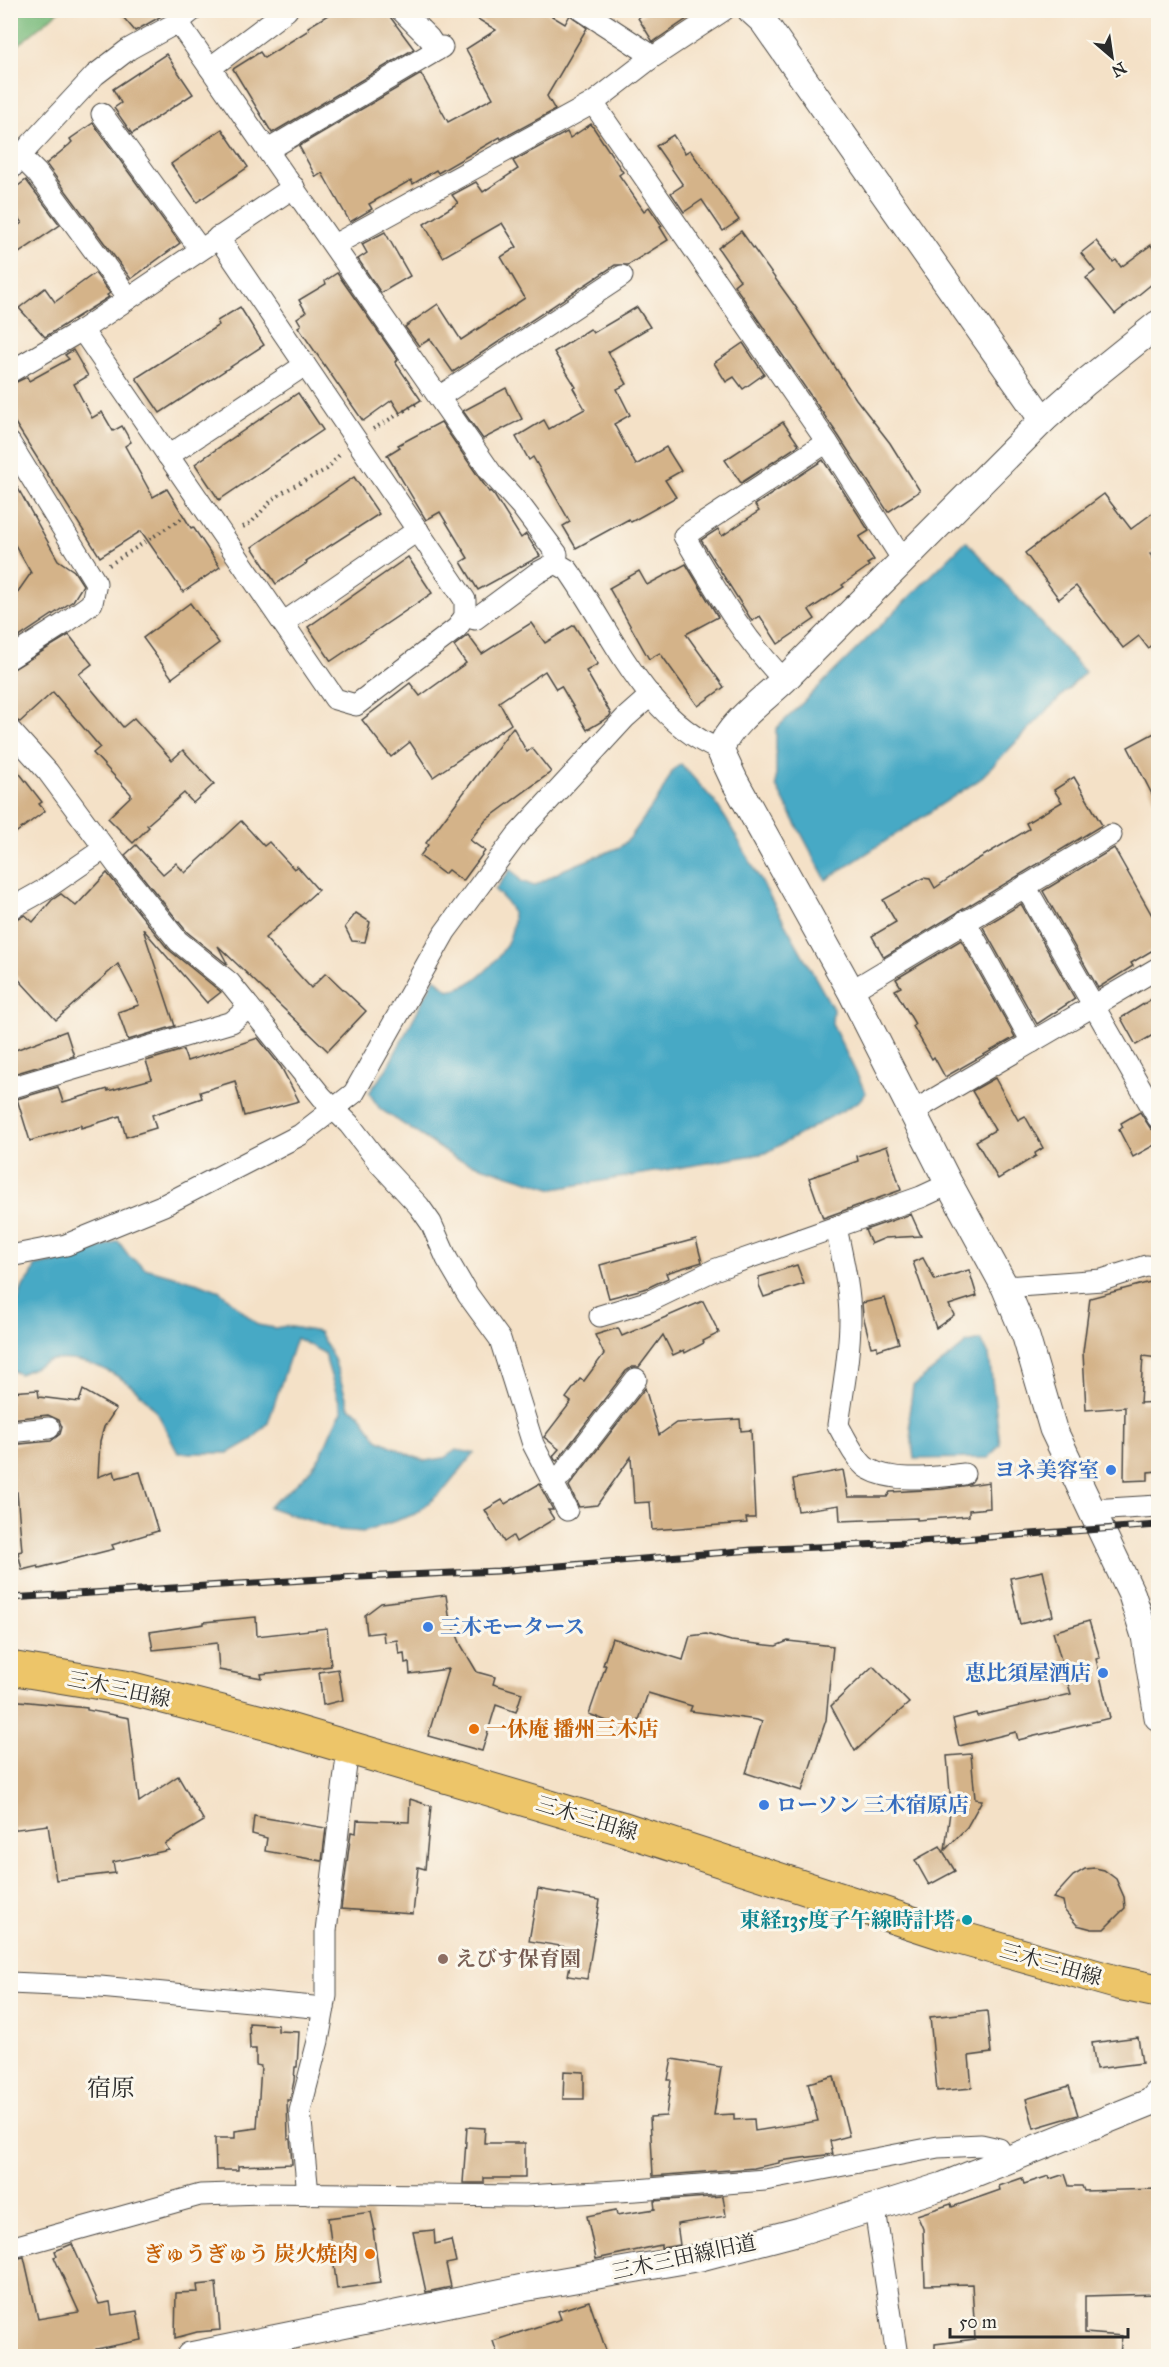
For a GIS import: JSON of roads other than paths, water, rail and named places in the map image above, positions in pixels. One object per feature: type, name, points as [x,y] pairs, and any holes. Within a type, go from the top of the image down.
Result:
[{"type":"main road","name":"三木三田線","points":[[10,1668],[125,1687],[269,1724],[621,1828],[946,1934],[1119,1983],[1158,1991]]},
{"type":"street","points":[[210,68],[287,10]]},
{"type":"street","points":[[267,150],[439,49],[400,10]]},
{"type":"street","points":[[582,10],[645,51],[651,59]]},
{"type":"street","points":[[334,245],[593,103],[651,59],[724,10]]},
{"type":"street","points":[[751,10],[763,21],[1043,420]]},
{"type":"street","points":[[129,298],[37,173],[16,164],[95,75],[129,49],[186,16],[210,68],[492,474],[521,506],[557,554],[556,563]]},
{"type":"street","points":[[593,103],[827,442],[903,560]]},
{"type":"street","points":[[102,114],[200,249]]},
{"type":"street","points":[[10,372],[82,330],[294,188]]},
{"type":"street","points":[[82,330],[335,699],[356,705],[457,628],[465,616],[465,600],[218,237]]},
{"type":"street","points":[[437,395],[622,276]]},
{"type":"street","points":[[720,750],[724,738],[1043,420],[1158,324]]},
{"type":"street","points":[[168,456],[305,364]]},
{"type":"street","points":[[784,680],[764,660],[734,621],[684,536],[827,442]]},
{"type":"street","points":[[10,443],[96,583],[92,603],[10,658]]},
{"type":"street","points":[[283,623],[418,530]]},
{"type":"street","points":[[465,616],[475,619],[537,573],[556,563]]},
{"type":"street","points":[[556,563],[568,570],[624,658],[664,713],[693,737],[720,750],[729,771],[851,991],[949,1184],[1005,1287],[1026,1337],[1053,1429],[1135,1605],[1145,1636],[1158,1717]]},
{"type":"street","points":[[10,1256],[66,1245],[164,1205],[300,1135],[354,1093],[445,932],[517,835],[625,718],[651,695]]},
{"type":"street","points":[[10,730],[55,781],[178,941],[230,983],[322,1097],[335,1108],[431,1222],[447,1259],[468,1296],[501,1339],[533,1444],[567,1510]]},
{"type":"street","points":[[851,991],[1111,835]]},
{"type":"street","points":[[10,909],[44,890],[105,848]]},
{"type":"street","points":[[1025,886],[1158,1118]]},
{"type":"street","points":[[965,921],[1032,1042]]},
{"type":"street","points":[[912,1112],[1158,969]]},
{"type":"street","points":[[10,1088],[232,1022],[249,1007]]},
{"type":"street","points":[[600,1316],[650,1302],[714,1270],[921,1197],[949,1184]]},
{"type":"street","points":[[836,1227],[845,1273],[850,1318],[846,1374],[838,1425],[866,1467],[886,1474],[920,1479],[964,1474]]},
{"type":"street","points":[[1005,1287],[1102,1280],[1146,1266],[1158,1267]]},
{"type":"street","points":[[552,1481],[562,1475],[636,1379]]},
{"type":"street","points":[[10,1432],[49,1428]]},
{"type":"street","points":[[1092,1510],[1158,1506]]},
{"type":"street","points":[[308,2194],[300,2111],[326,1996],[326,1931],[348,1748]]},
{"type":"street","points":[[10,1983],[100,1987],[324,2008]]},
{"type":"street","name":"三木三田線旧道","points":[[190,2356],[523,2288],[701,2257],[800,2231],[875,2209],[1005,2163],[1151,2102],[1158,2094]]},
{"type":"street","points":[[10,2248],[200,2195],[525,2196],[765,2180],[938,2146],[981,2145],[999,2149],[1005,2163]]},
{"type":"street","points":[[875,2209],[897,2356]]},
{"type":"water","points":[[966,541],[1085,672],[979,780],[826,880],[776,786],[776,729]]},
{"type":"water","points":[[681,764],[715,802],[728,822],[833,1009],[832,1024],[866,1093],[858,1102],[766,1153],[554,1189],[455,1158],[380,1109],[369,1093],[387,1068],[435,978],[448,990],[464,986],[483,973],[499,957],[505,947],[510,937],[513,917],[509,905],[495,890],[511,869],[521,881],[534,886],[565,869],[620,847],[630,838],[660,795],[673,770]]},
{"type":"water","points":[[118,1241],[129,1256],[145,1268],[220,1291],[258,1325],[275,1328],[286,1326],[319,1332],[334,1359],[349,1407],[359,1413],[377,1439],[425,1461],[444,1458],[456,1450],[474,1453],[446,1488],[415,1514],[364,1532],[338,1530],[268,1507],[295,1485],[314,1465],[342,1412],[324,1353],[296,1338],[268,1423],[252,1440],[229,1453],[178,1453],[159,1416],[150,1404],[127,1382],[99,1367],[84,1362],[53,1360],[19,1374],[11,1370],[11,1339],[16,1309],[23,1286],[32,1275],[35,1266],[72,1259]]},
{"type":"water","points":[[981,1340],[989,1355],[1000,1444],[989,1458],[914,1459],[909,1414],[913,1386],[967,1343]]},
{"type":"railway","points":[[10,1598],[338,1578],[498,1571],[752,1550],[905,1543],[1158,1525]]},
{"type":"place","name":"ヨネ美容室","points":[[1111,1470]]},
{"type":"place","name":"三木モータース","points":[[428,1627]]},
{"type":"place","name":"恵比須屋酒店","points":[[1103,1673]]},
{"type":"place","name":"一休庵 播州三木店","points":[[474,1729]]},
{"type":"place","name":"ローソン 三木宿原店","points":[[764,1805]]},
{"type":"place","name":"東経135度子午線時計塔","points":[[967,1920]]},
{"type":"place","name":"えびす保育園","points":[[443,1959]]},
{"type":"place","name":"ぎゅうぎゅう 炭火焼肉","points":[[370,2254]]},
{"type":"district","name":"宿原","points":[[111,2088]]}]
